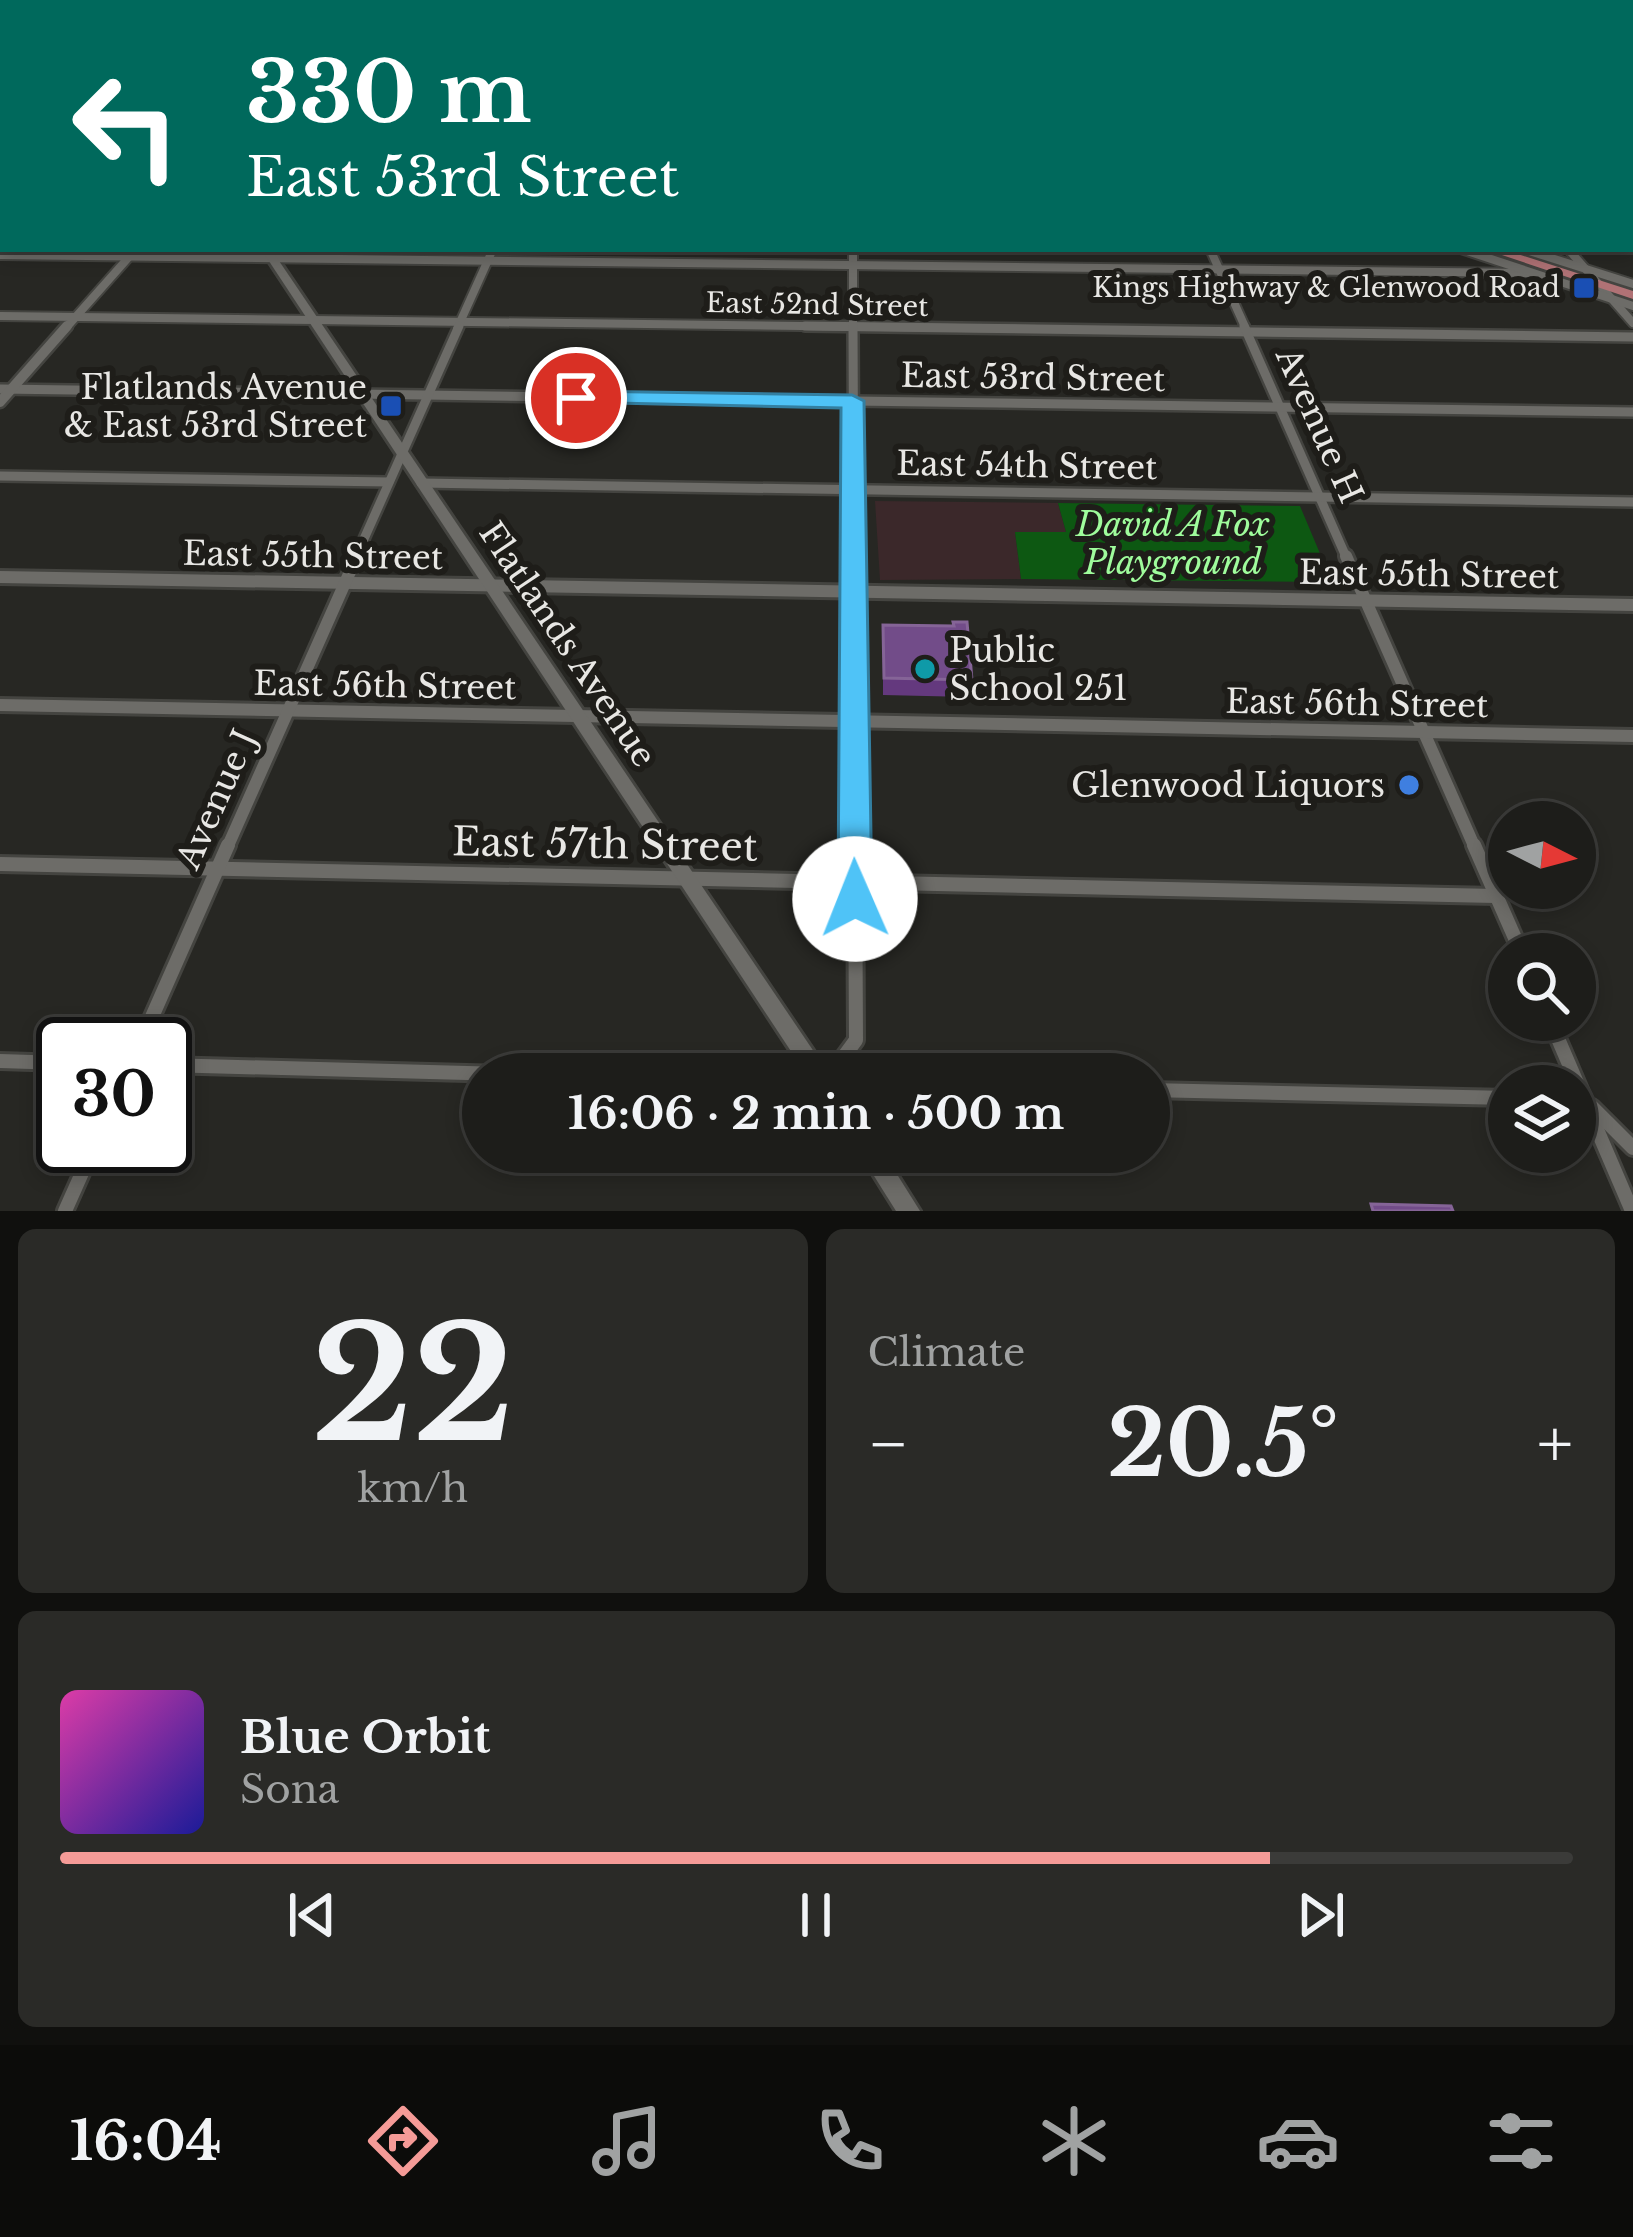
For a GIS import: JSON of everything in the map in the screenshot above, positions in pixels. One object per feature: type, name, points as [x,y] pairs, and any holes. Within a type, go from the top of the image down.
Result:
[{"type":"main road","points":[[1482,252],[1503,263]]},
{"type":"main road","points":[[1499,252],[1633,295]]},
{"type":"main road","name":"Flatlands Avenue","points":[[268,253],[804,1053]]},
{"type":"main road","points":[[884,1173],[909,1211]]},
{"type":"street","name":"Avenue J","points":[[152,1017],[492,252]]},
{"type":"street","points":[[846,1053],[856,1040],[851,721],[853,252]]},
{"type":"street","name":"Avenue H","points":[[1211,252],[1488,878]]},
{"type":"street","points":[[1470,252],[1633,306]]},
{"type":"street","points":[[1532,252],[1633,284]]},
{"type":"street","points":[[1571,252],[1633,323]]},
{"type":"street","points":[[0,402],[6,389],[132,253]]},
{"type":"street","points":[[0,254],[268,253],[1532,273]]},
{"type":"street","name":"East 52nd Street","points":[[0,316],[1633,337]]},
{"type":"street","name":"East 53rd Street","points":[[6,389],[1633,412]]},
{"type":"street","points":[[0,476],[389,482]]},
{"type":"street","name":"East 54th Street","points":[[421,483],[1633,502]]},
{"type":"street","name":"East 55th Street","points":[[0,577],[1633,605]]},
{"type":"street","name":"East 56th Street","points":[[0,705],[1633,736]]},
{"type":"street","name":"East 57th Street","points":[[0,864],[1488,896]]},
{"type":"street","points":[[0,1061],[36,1062]]},
{"type":"street","points":[[192,1066],[462,1073]]},
{"type":"street","points":[[1170,1090],[1488,1098]]},
{"type":"street","points":[[1596,1114],[1633,1148]]},
{"type":"street","points":[[1596,1134],[1633,1211]]},
{"type":"street","points":[[65,1211],[82,1173]]},
{"type":"shaded area","points":[[875,501],[1058,503],[1066,532],[1015,532],[1021,579],[880,580]]},
{"type":"green space","name":"David A Fox Playground","points":[[1058,503],[1300,506],[1332,582],[1021,579],[1015,532],[1066,532]]},
{"type":"building","name":"Public School 251","points":[[953,622],[967,622],[972,680],[884,678],[883,625],[954,626]]},
{"type":"building","points":[[1371,1204],[1451,1206],[1453,1211],[1373,1211]]},
{"type":"place","name":"Kings Highway & Glenwood Road","points":[[1584,288]]},
{"type":"place","name":"Flatlands Avenue & East 53rd Street","points":[[391,406]]},
{"type":"place","name":"Public School 251","points":[[925,669]]},
{"type":"place","name":"Glenwood Liquors","points":[[1409,785]]},
{"type":"route","points":[[576,398],[852,401],[855,899]]}]
